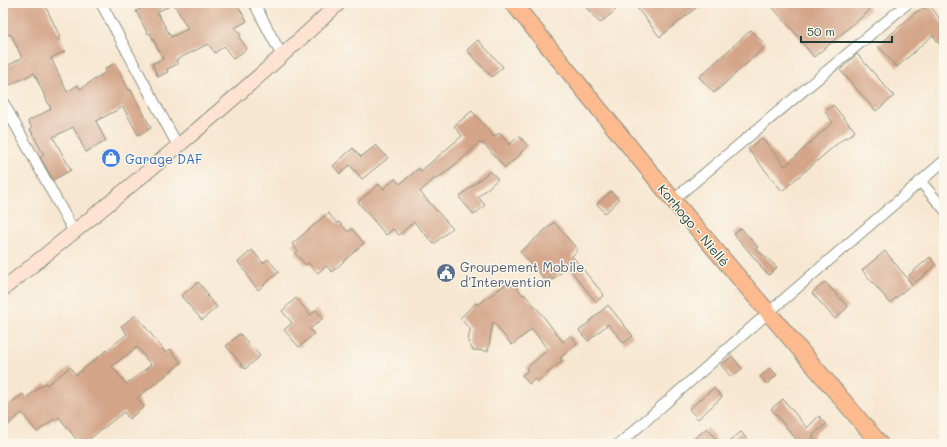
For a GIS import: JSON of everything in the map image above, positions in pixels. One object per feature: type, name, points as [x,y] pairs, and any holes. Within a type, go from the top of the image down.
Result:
[{"type":"main road","name":"Korhogo - Niellé","points":[[513,3],[672,200],[880,444]]},
{"type":"street","points":[[101,3],[178,146]]},
{"type":"street","points":[[254,3],[282,56]]},
{"type":"street","points":[[3,289],[178,146],[282,56],[339,3]]},
{"type":"street","points":[[672,200],[908,3]]},
{"type":"street","points":[[3,102],[74,232]]},
{"type":"street","points":[[619,444],[944,161]]},
{"type":"street","points":[[920,181],[944,209]]},
{"type":"building","points":[[3,3],[44,3],[60,37],[58,38],[65,51],[51,58],[67,92],[78,85],[80,89],[106,72],[105,69],[115,63],[151,128],[138,135],[123,107],[96,121],[106,141],[86,152],[73,127],[53,137],[71,170],[53,180],[40,157],[44,155],[30,129],[32,128],[28,121],[51,109],[34,73],[10,85],[3,71],[3,68],[22,58],[12,36],[10,34],[3,37]]},
{"type":"building","points":[[154,3],[236,3],[247,21],[235,28],[241,35],[239,37],[247,49],[233,59],[224,46],[215,53],[208,44],[176,60],[178,64],[167,69],[168,72],[158,77],[152,64],[163,59],[150,33],[148,34],[136,11]],"holes":[[[174,4],[188,29],[171,37],[157,12]]]},
{"type":"building","points":[[582,3],[624,3],[600,23]]},
{"type":"building","points":[[633,3],[702,3],[660,37]]},
{"type":"building","points":[[769,3],[865,3],[870,10],[814,57]]},
{"type":"building","points":[[930,5],[944,25],[944,51],[933,35],[897,67],[878,46],[916,12]]},
{"type":"building","points":[[751,30],[766,46],[714,93],[699,77]]},
{"type":"building","points":[[478,40],[503,67],[492,77],[467,50]]},
{"type":"building","points":[[857,54],[894,96],[876,111],[840,70]]},
{"type":"building","points":[[833,105],[855,131],[847,138],[845,137],[782,191],[748,149],[762,138],[785,166],[833,122],[825,112]]},
{"type":"building","points":[[472,111],[494,137],[499,133],[509,145],[519,136],[528,146],[505,168],[483,143],[482,145],[480,142],[461,160],[437,179],[436,177],[420,192],[452,228],[434,244],[414,222],[399,235],[393,229],[386,235],[358,202],[379,184],[383,189],[395,179],[400,184],[419,168],[421,171],[462,136],[454,126]]},
{"type":"building","points":[[376,145],[388,158],[362,179],[350,165],[340,174],[333,166],[353,148],[361,157]]},
{"type":"building","points":[[490,171],[498,179],[478,197],[485,205],[474,215],[459,197]]},
{"type":"building","points":[[611,191],[619,200],[605,213],[597,204]]},
{"type":"building","points":[[328,213],[348,232],[352,229],[364,243],[332,272],[326,266],[318,273],[308,263],[306,265],[295,253],[298,251],[292,244]]},
{"type":"building","points":[[554,222],[578,250],[572,256],[604,295],[596,302],[568,267],[552,280],[550,277],[546,281],[520,252]]},
{"type":"building","points":[[741,228],[758,247],[756,249],[777,267],[769,275],[760,267],[761,266],[734,234]]},
{"type":"building","points":[[252,250],[263,263],[268,259],[279,272],[258,290],[238,262]]},
{"type":"building","points":[[885,251],[912,284],[890,303],[862,270]]},
{"type":"building","points":[[930,257],[936,265],[915,283],[909,275]]},
{"type":"building","points":[[511,280],[540,312],[563,342],[571,335],[577,343],[560,358],[562,361],[537,382],[535,379],[529,384],[522,375],[528,371],[526,368],[548,350],[532,329],[512,345],[493,322],[488,351],[473,350],[468,342],[470,329],[460,318],[476,303],[478,305]]},
{"type":"building","points":[[198,282],[208,294],[207,296],[217,307],[202,320],[181,296]]},
{"type":"building","points":[[825,282],[848,307],[835,319],[812,293]]},
{"type":"building","points":[[296,298],[310,315],[316,310],[323,318],[310,329],[314,334],[299,347],[284,330],[292,323],[282,311]]},
{"type":"building","points":[[608,305],[633,336],[624,343],[608,324],[588,341],[579,331]]},
{"type":"building","points":[[136,315],[166,353],[170,349],[181,363],[137,398],[144,407],[129,419],[124,412],[83,444],[80,444],[59,417],[37,432],[22,413],[3,429],[3,409],[23,394],[26,398],[45,383],[47,385],[70,367],[76,375],[127,334],[121,326]],"holes":[[[137,347],[151,365],[126,384],[112,366]]]},
{"type":"building","points":[[240,334],[260,356],[245,369],[226,346]]},
{"type":"building","points":[[732,356],[742,369],[731,377],[721,365]]},
{"type":"building","points":[[770,368],[777,375],[767,384],[760,377]]},
{"type":"building","points":[[714,388],[722,397],[698,419],[689,409]]},
{"type":"building","points":[[783,399],[807,428],[819,416],[826,424],[813,435],[814,437],[806,444],[800,444],[771,409]]},
{"type":"building","points":[[707,428],[720,444],[688,444]]},
{"type":"building","points":[[741,432],[751,444],[726,444]]},
{"type":"place","name":"Garage DAF","points":[[111,158]]},
{"type":"place","name":"Groupement Mobile d'Intervention","points":[[446,273]]}]
